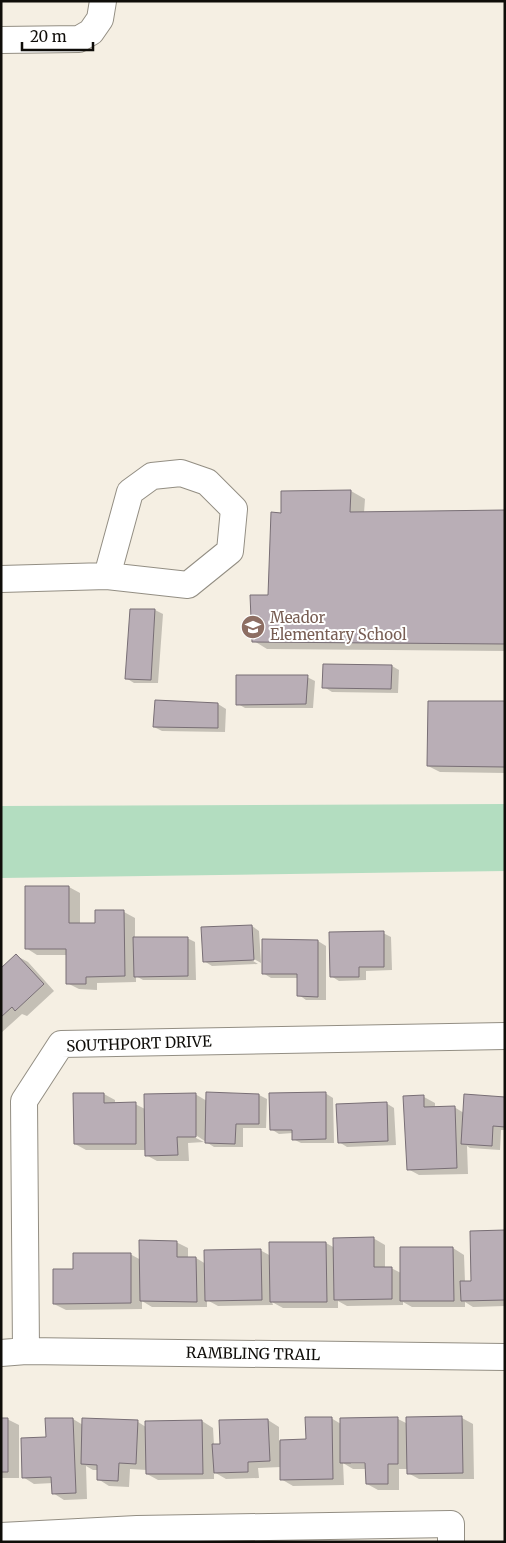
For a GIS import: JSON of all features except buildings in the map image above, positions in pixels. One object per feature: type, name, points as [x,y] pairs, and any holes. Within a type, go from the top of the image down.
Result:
[{"type":"street","points":[[1,40],[79,39],[91,32],[100,18],[103,1]]},
{"type":"street","points":[[1,579],[107,576],[188,585],[230,551],[234,509],[207,482],[181,473],[152,476],[130,492],[107,576]]},
{"type":"street","name":"SOUTHPORT DRIVE","points":[[14,1352],[24,1101],[61,1044],[505,1036]]},
{"type":"street","name":"RAMBLING TRAIL","points":[[14,1352],[505,1357]]},
{"type":"street","points":[[1,1536],[138,1536],[451,1524],[451,1542]]},
{"type":"green space","points":[[505,804],[505,871],[1,878],[1,806]]},
{"type":"place","name":"Meador Elementary School","points":[[253,627]]}]
